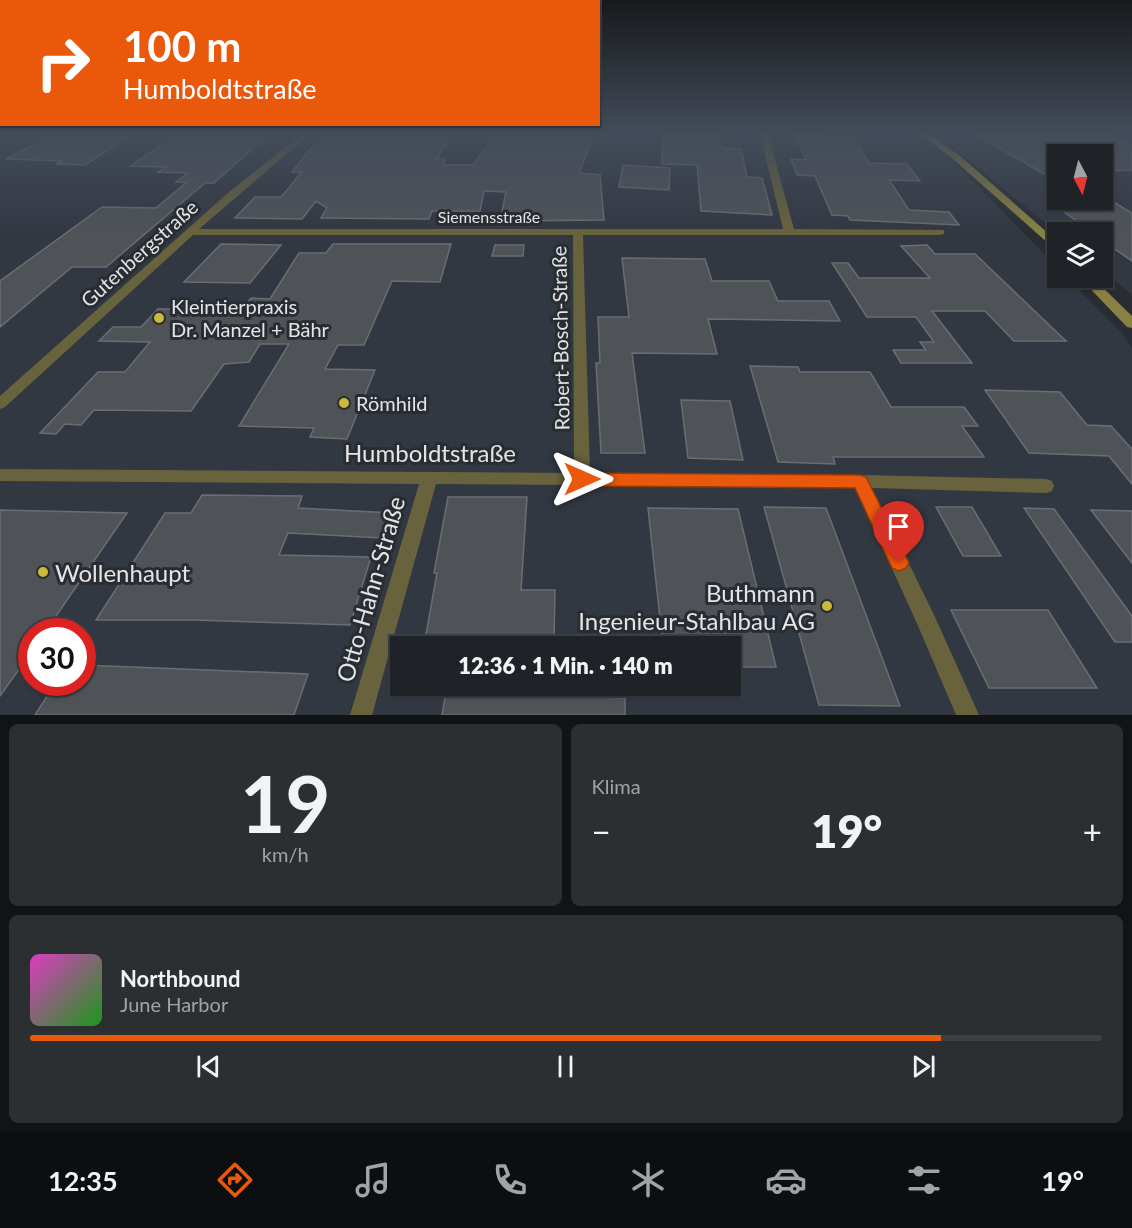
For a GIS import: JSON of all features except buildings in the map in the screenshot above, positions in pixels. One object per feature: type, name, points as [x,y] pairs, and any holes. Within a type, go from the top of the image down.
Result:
[{"type":"main road","points":[[967,167],[1047,239]]},
{"type":"main road","points":[[1096,288],[1132,324]]},
{"type":"street","name":"Gutenbergstraße","points":[[0,404],[263,167]]},
{"type":"street","points":[[773,167],[789,231]]},
{"type":"street","name":"Robert-Bosch-Straße","points":[[578,231],[582,479]]},
{"type":"street","name":"Siemensstraße","points":[[189,232],[940,232]]},
{"type":"street","name":"Humboldtstraße","points":[[0,475],[860,481],[1046,486]]},
{"type":"street","name":"Otto-Hahn-Straße","points":[[361,715],[429,478]]},
{"type":"street","points":[[860,481],[928,624],[968,715]]},
{"type":"shaded area","points":[[0,167],[959,167],[1047,257],[1047,288],[1077,288],[1123,334],[1132,348],[1132,715],[0,715]]},
{"type":"shaded area","points":[[978,167],[1047,167],[1047,210],[1113,210],[1113,167],[1132,167],[1132,295],[1113,279],[1113,222],[1047,222],[1047,225]]},
{"type":"place","name":"Kleintierpraxis Dr. Manzel + Bähr","points":[[159,318]]},
{"type":"place","name":"Römhild","points":[[344,403]]},
{"type":"place","name":"Wollenhaupt","points":[[43,572]]},
{"type":"place","name":"Buthmann Ingenieur-Stahlbau AG","points":[[827,606]]},
{"type":"route","points":[[582,479],[860,481],[899,563]]}]
